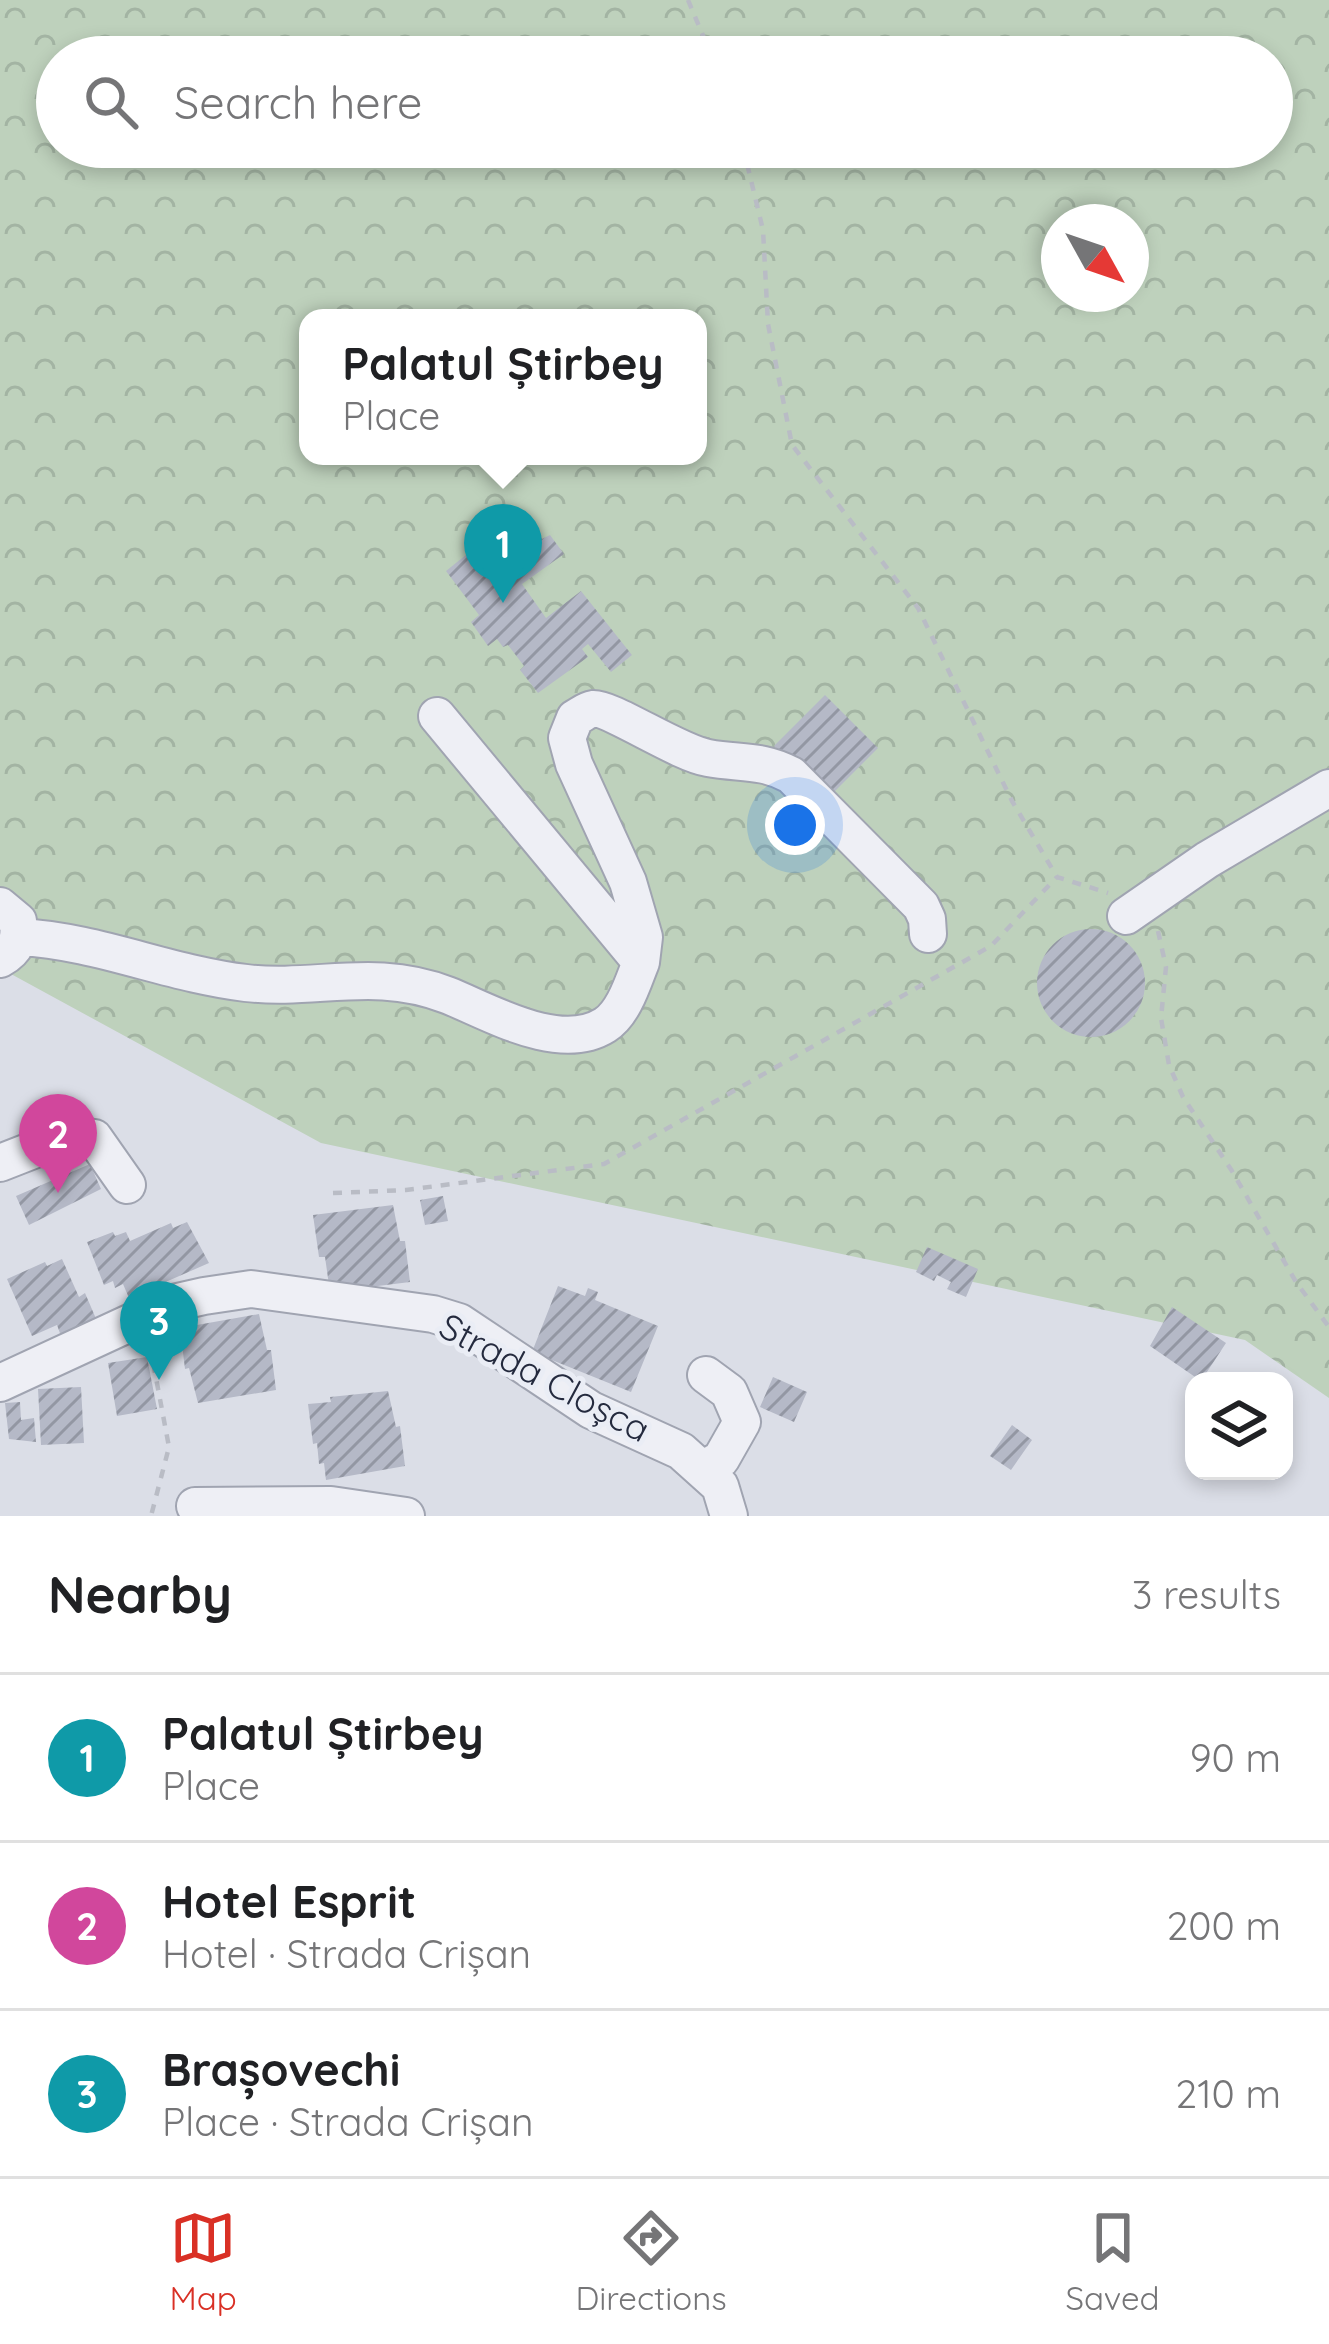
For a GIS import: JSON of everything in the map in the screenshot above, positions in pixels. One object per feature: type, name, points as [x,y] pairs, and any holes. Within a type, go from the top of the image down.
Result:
[{"type":"street","points":[[7,934],[59,939],[246,983],[363,978],[418,987],[508,1023],[572,1034],[605,1025],[627,998],[641,962],[644,937],[628,882],[574,764],[567,738],[575,718],[593,710],[609,712],[657,740],[704,758],[768,763],[791,775],[921,906],[928,919],[928,934]]},
{"type":"street","points":[[437,716],[641,962]]},
{"type":"street","points":[[1131,913],[1207,860],[1329,788]]},
{"type":"street","points":[[0,1163],[69,1136],[94,1138],[127,1185]]},
{"type":"street","name":"Strada Cloșca","points":[[0,1383],[173,1303],[251,1289],[433,1314],[459,1322],[591,1410],[660,1439],[720,1486],[730,1516]]},
{"type":"street","points":[[704,1469],[722,1459],[742,1422],[729,1391],[706,1375]]},
{"type":"street","points":[[195,1506],[332,1505],[406,1516]]},
{"type":"path","points":[[688,0],[703,36]]},
{"type":"path","points":[[748,168],[763,230],[767,324],[792,445],[918,608],[1012,801],[1058,877],[1120,897],[1131,913],[1157,927],[1166,968],[1161,1018],[1169,1065],[1183,1097],[1296,1282],[1329,1327]]},
{"type":"path","points":[[333,1193],[406,1190],[604,1164],[991,946],[1058,877]]},
{"type":"path","points":[[145,1317],[169,1447],[151,1516]]},
{"type":"green space","points":[[0,0],[1329,0],[1329,1398],[1245,1340],[321,1143],[0,968]]},
{"type":"building","points":[[527,517],[542,539],[550,535],[564,554],[522,584],[546,618],[581,591],[632,655],[611,672],[588,644],[582,649],[588,657],[538,693],[508,645],[503,647],[497,639],[488,646],[471,622],[479,615],[446,571],[482,542],[487,547]]},
{"type":"building","points":[[825,695],[878,748],[828,798],[774,746]]},
{"type":"building","points":[[1091,929],[1112,933],[1129,945],[1141,962],[1145,983],[1141,1004],[1129,1021],[1112,1033],[1091,1037],[1070,1033],[1053,1021],[1041,1004],[1037,983],[1041,962],[1053,945],[1070,933]]},
{"type":"building","points":[[90,1164],[101,1189],[29,1225],[16,1196]]},
{"type":"building","points":[[443,1196],[448,1221],[425,1225],[420,1200]]},
{"type":"building","points":[[393,1205],[400,1241],[405,1241],[410,1282],[330,1292],[313,1215]]},
{"type":"building","points":[[187,1222],[209,1263],[129,1298],[123,1284],[104,1285],[87,1242],[113,1232],[115,1236],[126,1232],[130,1241],[171,1223],[173,1228]]},
{"type":"building","points":[[927,1247],[978,1269],[966,1297],[947,1289],[951,1282],[937,1275],[934,1281],[916,1272]]},
{"type":"building","points":[[62,1259],[79,1297],[85,1293],[97,1321],[61,1336],[57,1325],[32,1336],[7,1279]]},
{"type":"building","points":[[558,1286],[585,1296],[588,1288],[598,1292],[595,1300],[658,1326],[631,1392],[532,1352]]},
{"type":"building","points":[[1172,1307],[1226,1343],[1207,1372],[1188,1372],[1150,1346]]},
{"type":"building","points":[[259,1314],[267,1350],[271,1350],[276,1390],[198,1403],[189,1368],[185,1369],[180,1328]]},
{"type":"building","points":[[147,1357],[157,1409],[117,1416],[108,1363]]},
{"type":"building","points":[[773,1377],[807,1392],[794,1422],[760,1407]]},
{"type":"building","points":[[81,1387],[84,1443],[41,1445],[38,1389]]},
{"type":"building","points":[[388,1391],[396,1427],[400,1426],[405,1466],[326,1480],[317,1443],[313,1444],[308,1404]]},
{"type":"building","points":[[20,1402],[21,1420],[34,1418],[36,1442],[9,1439],[5,1403]]},
{"type":"building","points":[[1012,1425],[1032,1440],[1011,1470],[990,1456]]},
{"type":"place","name":"Palatul Știrbey","points":[[503,603]]},
{"type":"place","name":"Hotel Esprit","points":[[58,1193]]},
{"type":"place","name":"Brașovechi","points":[[159,1380]]}]
